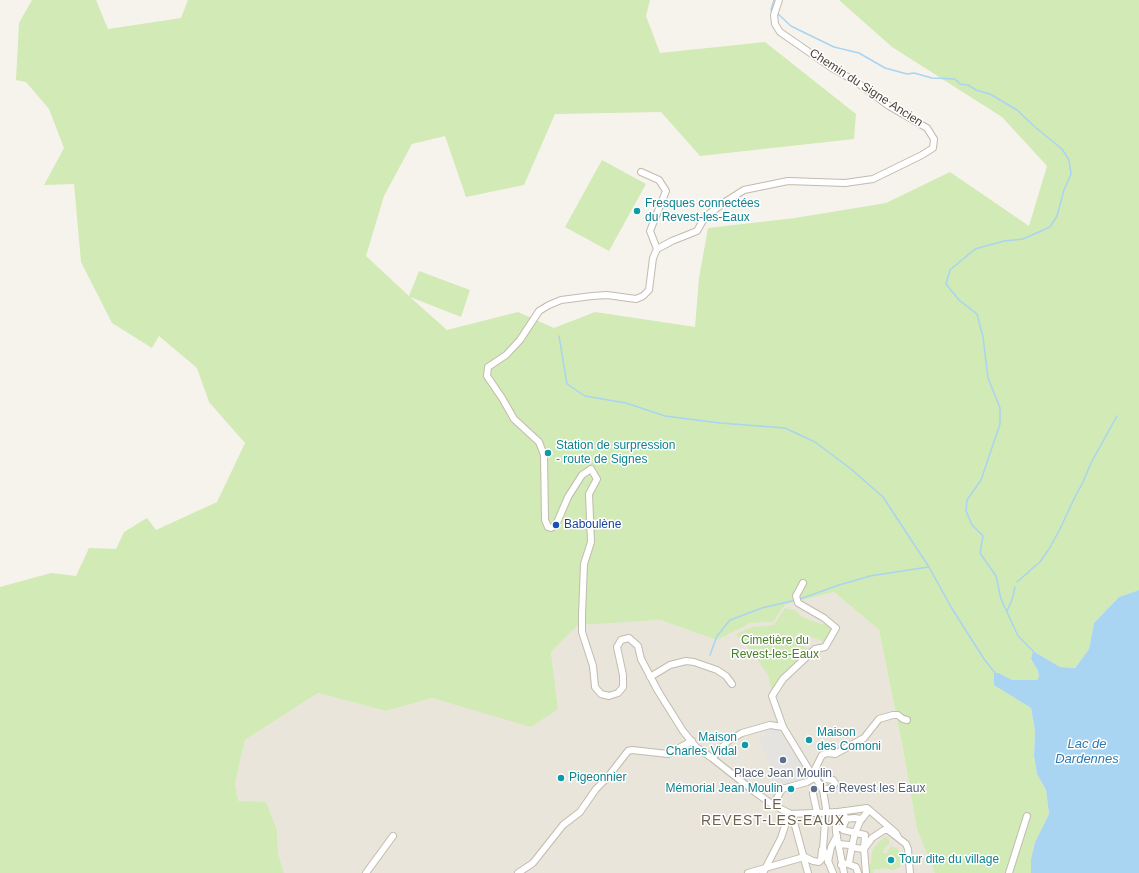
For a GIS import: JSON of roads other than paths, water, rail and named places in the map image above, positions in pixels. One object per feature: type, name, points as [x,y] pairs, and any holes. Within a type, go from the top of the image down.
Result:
[{"type":"street","name":"Chemin du Signe Ancien","points":[[657,249],[697,231],[705,217],[744,190],[788,181],[845,183],[873,179],[933,148],[934,139],[927,128],[889,106],[855,81],[832,68],[780,32],[774,24],[774,14],[779,0]]},
{"type":"street","points":[[641,172],[659,180],[666,191],[650,231],[657,249],[653,258],[649,290],[636,300],[607,295],[592,296],[561,300],[539,310],[520,340],[506,355],[488,368],[487,374],[514,419],[538,442],[544,455],[545,520],[548,527],[551,528],[556,525],[568,497],[582,475],[591,469],[597,479],[589,494],[591,542],[584,564],[582,621],[582,632],[593,666],[595,687],[601,694],[609,696],[618,693],[623,686],[623,675],[617,647],[621,640],[629,638],[638,646],[641,659],[650,677],[683,730],[696,747],[734,776],[773,804],[793,814],[868,809],[896,833],[898,837]]},
{"type":"street","points":[[748,873],[803,856],[813,862],[819,862],[821,860],[826,812],[823,790],[783,727],[772,696],[783,679],[815,649],[825,647],[836,628],[797,599],[803,584]]},
{"type":"street","points":[[650,677],[670,665],[686,661],[694,662],[717,670],[726,676],[732,684]]},
{"type":"street","points":[[814,776],[815,769],[822,755],[828,753],[836,754],[864,738],[879,719],[898,715],[907,720]]},
{"type":"street","points":[[712,758],[728,741],[742,733],[770,725],[783,727]]},
{"type":"street","points":[[518,873],[533,863],[563,824],[580,812],[596,789],[607,778],[628,751],[632,750],[668,754],[692,741]]},
{"type":"street","points":[[773,804],[782,789],[807,782],[817,773],[822,774],[826,779],[833,780],[835,783],[833,787],[823,790]]},
{"type":"street","points":[[813,794],[817,812]]},
{"type":"street","points":[[848,864],[855,833],[868,809]]},
{"type":"street","points":[[828,863],[831,847],[838,832],[844,826],[844,811]]},
{"type":"street","points":[[835,812],[841,865],[844,873]]},
{"type":"street","points":[[793,814],[808,873]]},
{"type":"street","points":[[763,873],[793,814]]},
{"type":"street","points":[[1010,873],[1027,816]]},
{"type":"street","points":[[845,819],[862,818]]},
{"type":"street","points":[[838,832],[843,830],[865,835],[864,849],[866,873]]},
{"type":"street","points":[[864,849],[872,838],[881,832],[887,830],[892,832],[908,846],[910,873]]},
{"type":"street","points":[[366,873],[393,836]]},
{"type":"street","points":[[839,844],[864,849]]},
{"type":"street","points":[[823,848],[832,873]]},
{"type":"street","points":[[841,865],[848,864],[856,867],[858,873]]},
{"type":"water","name":"Lac de Dardennes","points":[[1139,590],[1139,873],[1031,873],[1031,859],[1035,842],[1049,814],[1046,790],[1037,774],[1034,756],[1035,731],[1031,708],[994,685],[994,673],[999,673],[1012,680],[1037,680],[1039,677],[1038,671],[1031,659],[1033,651],[1060,667],[1075,668],[1089,649],[1094,623],[1119,597]]},
{"type":"waterway","points":[[772,11],[774,0]]},
{"type":"waterway","points":[[777,13],[791,26],[834,47],[859,53],[885,68],[907,74],[914,73],[932,78],[955,79],[960,84],[968,85],[976,90],[990,94],[1017,110],[1062,149],[1069,160],[1071,174],[1064,190],[1057,216],[1050,227],[1023,239],[1004,241],[975,249],[950,270],[946,284],[959,300],[977,314],[983,337],[988,378],[1000,408],[1000,424],[981,480],[967,500],[966,511],[972,525],[983,536],[980,553],[996,576],[1001,599],[1018,636],[1033,651]]},
{"type":"waterway","points":[[559,336],[567,384],[585,396],[626,403],[665,416],[720,423],[785,428],[815,442],[851,469],[883,497],[929,567],[951,607],[984,659],[995,673]]},
{"type":"waterway","points":[[1017,582],[1040,562],[1049,549],[1091,463],[1117,416]]},
{"type":"waterway","points":[[800,599],[870,576],[928,567]]},
{"type":"waterway","points":[[1007,611],[1012,600],[1015,587]]},
{"type":"waterway","points":[[710,655],[717,636],[730,620],[762,608],[796,600]]},
{"type":"place","name":"Fresques connectées du Revest-les-Eaux","points":[[637,211]]},
{"type":"place","name":"Station de surpression - route de Signes","points":[[548,453]]},
{"type":"place","name":"Baboulène","points":[[556,525]]},
{"type":"place","name":"Maison des Comoni","points":[[809,740]]},
{"type":"place","name":"Maison Charles Vidal","points":[[745,745]]},
{"type":"place","name":"Place Jean Moulin","points":[[783,760]]},
{"type":"place","name":"Pigeonnier","points":[[561,778]]},
{"type":"place","name":"Mémorial Jean Moulin","points":[[791,789]]},
{"type":"place","name":"Le Revest les Eaux","points":[[814,789]]},
{"type":"place","name":"Tour dite du village","points":[[891,860]]},
{"type":"district","name":"LE REVEST-LES-EAUX","points":[[773,814]]},
{"type":"park label","name":"Cimetière du Revest-les-Eaux","points":[[775,648]]}]
